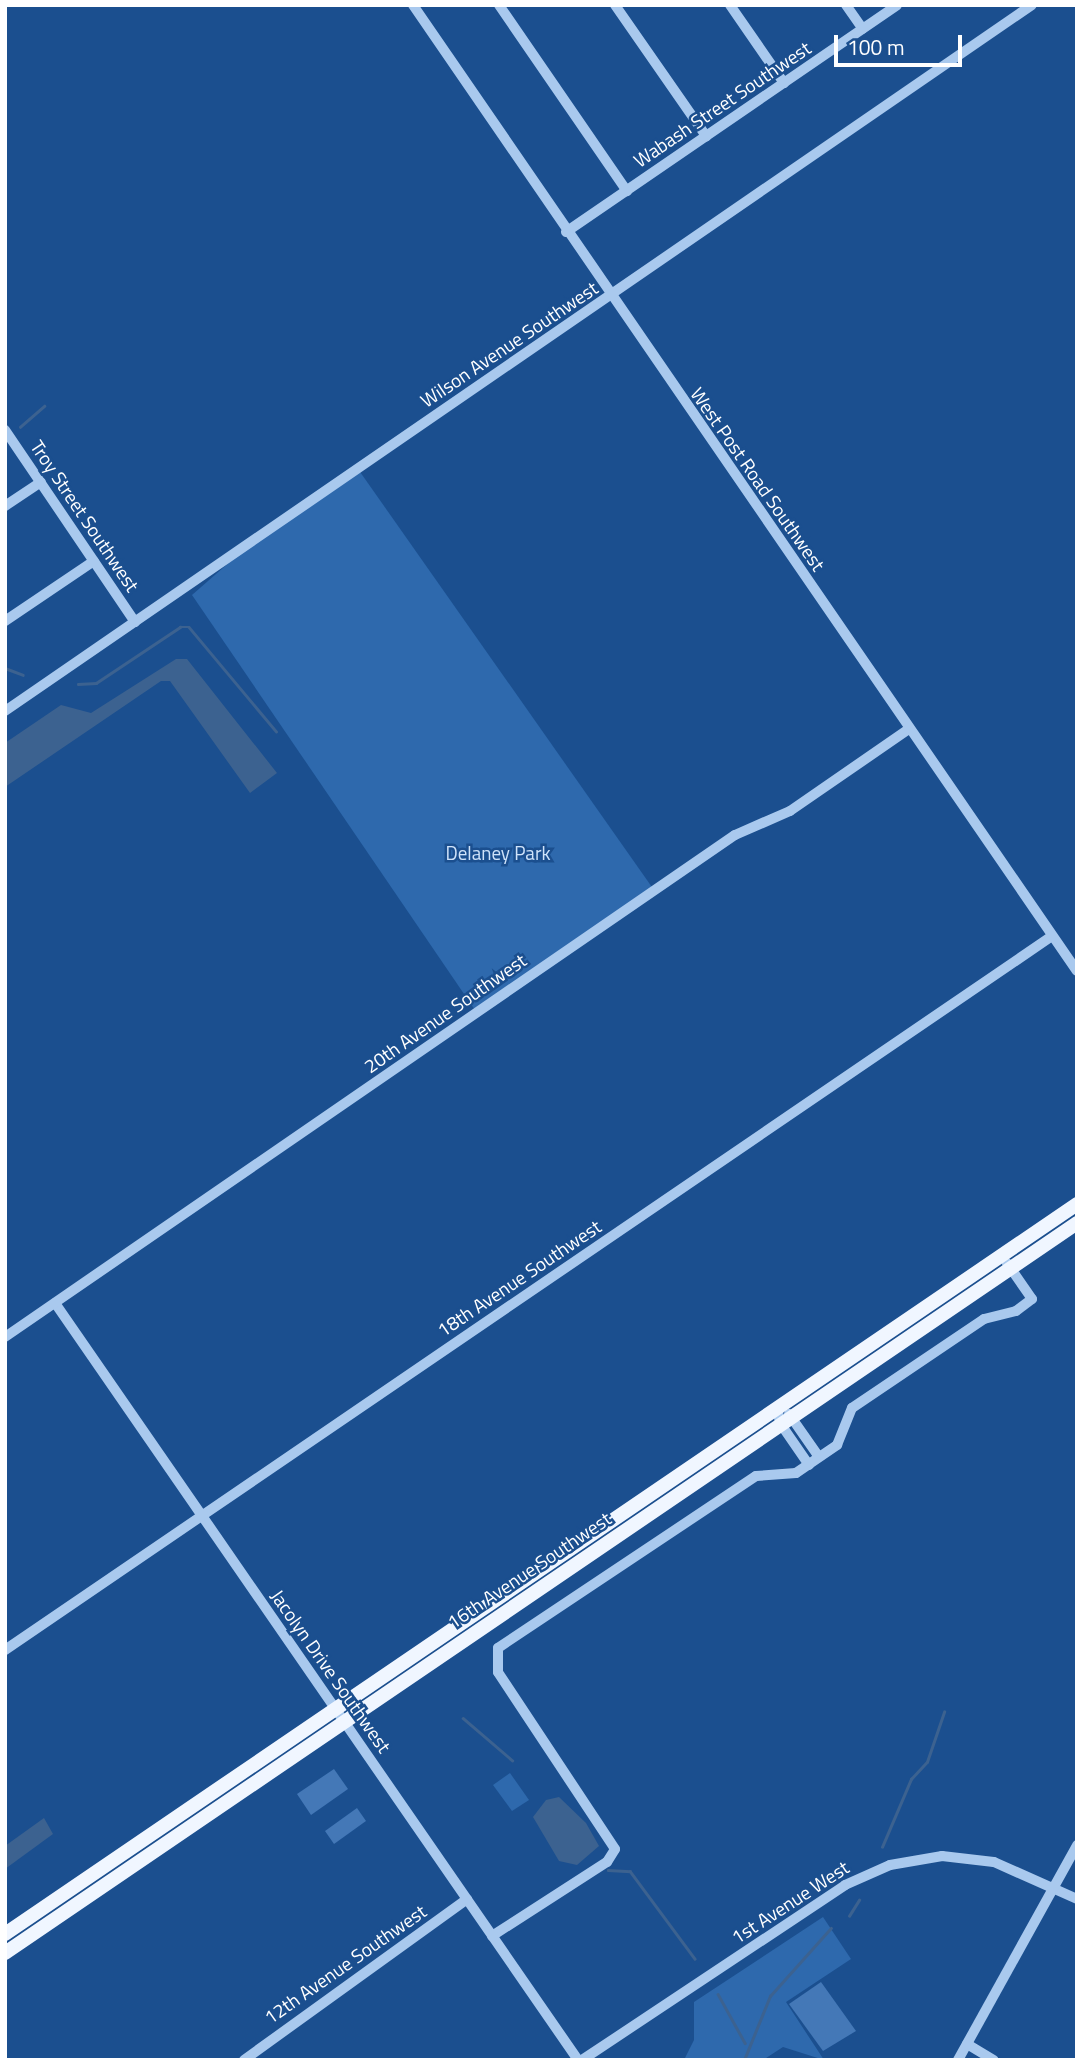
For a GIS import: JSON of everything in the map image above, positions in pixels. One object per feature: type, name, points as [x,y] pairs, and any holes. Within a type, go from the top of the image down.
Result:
[{"type":"main road","name":"16th Avenue Southwest","points":[[5,1953],[786,1420],[1006,1261],[1077,1205]]},
{"type":"main road","name":"16th Avenue Southwest","points":[[5,1934],[333,1706],[777,1407],[1006,1261],[1077,1223]]},
{"type":"main road","points":[[156,1849],[159,1839],[198,1812],[203,1798]]},
{"type":"street","name":"West Post Road Southwest","points":[[413,5],[566,232],[1077,971]]},
{"type":"street","points":[[499,5],[627,191]]},
{"type":"street","points":[[615,5],[706,136]]},
{"type":"street","points":[[730,5],[784,83]]},
{"type":"street","points":[[846,5],[863,29]]},
{"type":"street","name":"Wabash Street Southwest","points":[[566,232],[897,5]]},
{"type":"street","name":"Wilson Avenue Southwest","points":[[5,711],[1032,5]]},
{"type":"street","name":"Troy Street Southwest","points":[[5,430],[135,622]]},
{"type":"street","points":[[5,506],[41,482]]},
{"type":"street","points":[[5,621],[94,561]]},
{"type":"street","name":"20th Avenue Southwest","points":[[5,1337],[735,835],[790,811],[909,729]]},
{"type":"street","name":"18th Avenue Southwest","points":[[5,1650],[1052,936]]},
{"type":"street","points":[[492,1936],[607,1862],[615,1849],[498,1672],[498,1648],[756,1476],[796,1473],[809,1465],[837,1445],[852,1408],[984,1319],[1016,1311],[1032,1299],[1006,1261]]},
{"type":"street","name":"Jacolyn Drive Southwest","points":[[55,1303],[580,2060]]},
{"type":"street","points":[[777,1407],[809,1465]]},
{"type":"street","points":[[786,1420],[820,1457]]},
{"type":"street","points":[[958,2060],[1077,1845]]},
{"type":"street","name":"1st Avenue West","points":[[580,2060],[845,1885],[890,1864],[965,1857],[1007,1866],[1077,1899]]},
{"type":"street","name":"12th Avenue Southwest","points":[[244,2060],[467,1899]]},
{"type":"street","points":[[967,2044],[994,2060]]},
{"type":"green space","name":"Delaney Park","points":[[358,469],[654,890],[477,1013],[192,595],[257,538]]},
{"type":"green space","points":[[510,1773],[529,1800],[512,1811],[493,1785]]},
{"type":"green space","points":[[823,1917],[851,1959],[786,2002],[824,2060],[783,2047],[763,2060],[684,2060],[694,2040],[694,2002]]},
{"type":"shaded area","points":[[176,659],[187,659],[277,773],[250,793],[170,681],[161,681],[5,787],[5,743],[61,705],[91,713]]},
{"type":"shaded area","points":[[559,1797],[586,1823],[599,1846],[577,1865],[559,1861],[533,1817],[546,1800]]},
{"type":"shaded area","points":[[44,1818],[53,1834],[5,1869],[5,1846]]},
{"type":"building","points":[[334,1769],[348,1789],[311,1815],[297,1794]]},
{"type":"building","points":[[357,1808],[366,1821],[334,1844],[325,1831]]},
{"type":"building","points":[[821,1982],[856,2031],[823,2051],[789,2004]]},
{"type":"waterway","points":[[20,427],[44,406]]},
{"type":"waterway","points":[[78,684],[96,683],[180,627],[189,627],[276,731]]},
{"type":"waterway","points":[[5,668],[23,675]]},
{"type":"waterway","points":[[882,1847],[911,1779],[927,1762],[944,1712]]},
{"type":"waterway","points":[[463,1718],[512,1760]]},
{"type":"waterway","points":[[608,1870],[630,1871],[695,1959]]},
{"type":"waterway","points":[[849,1916],[859,1900]]},
{"type":"waterway","points":[[744,2060],[770,1996],[831,1928]]},
{"type":"waterway","points":[[718,1994],[745,2043]]}]
